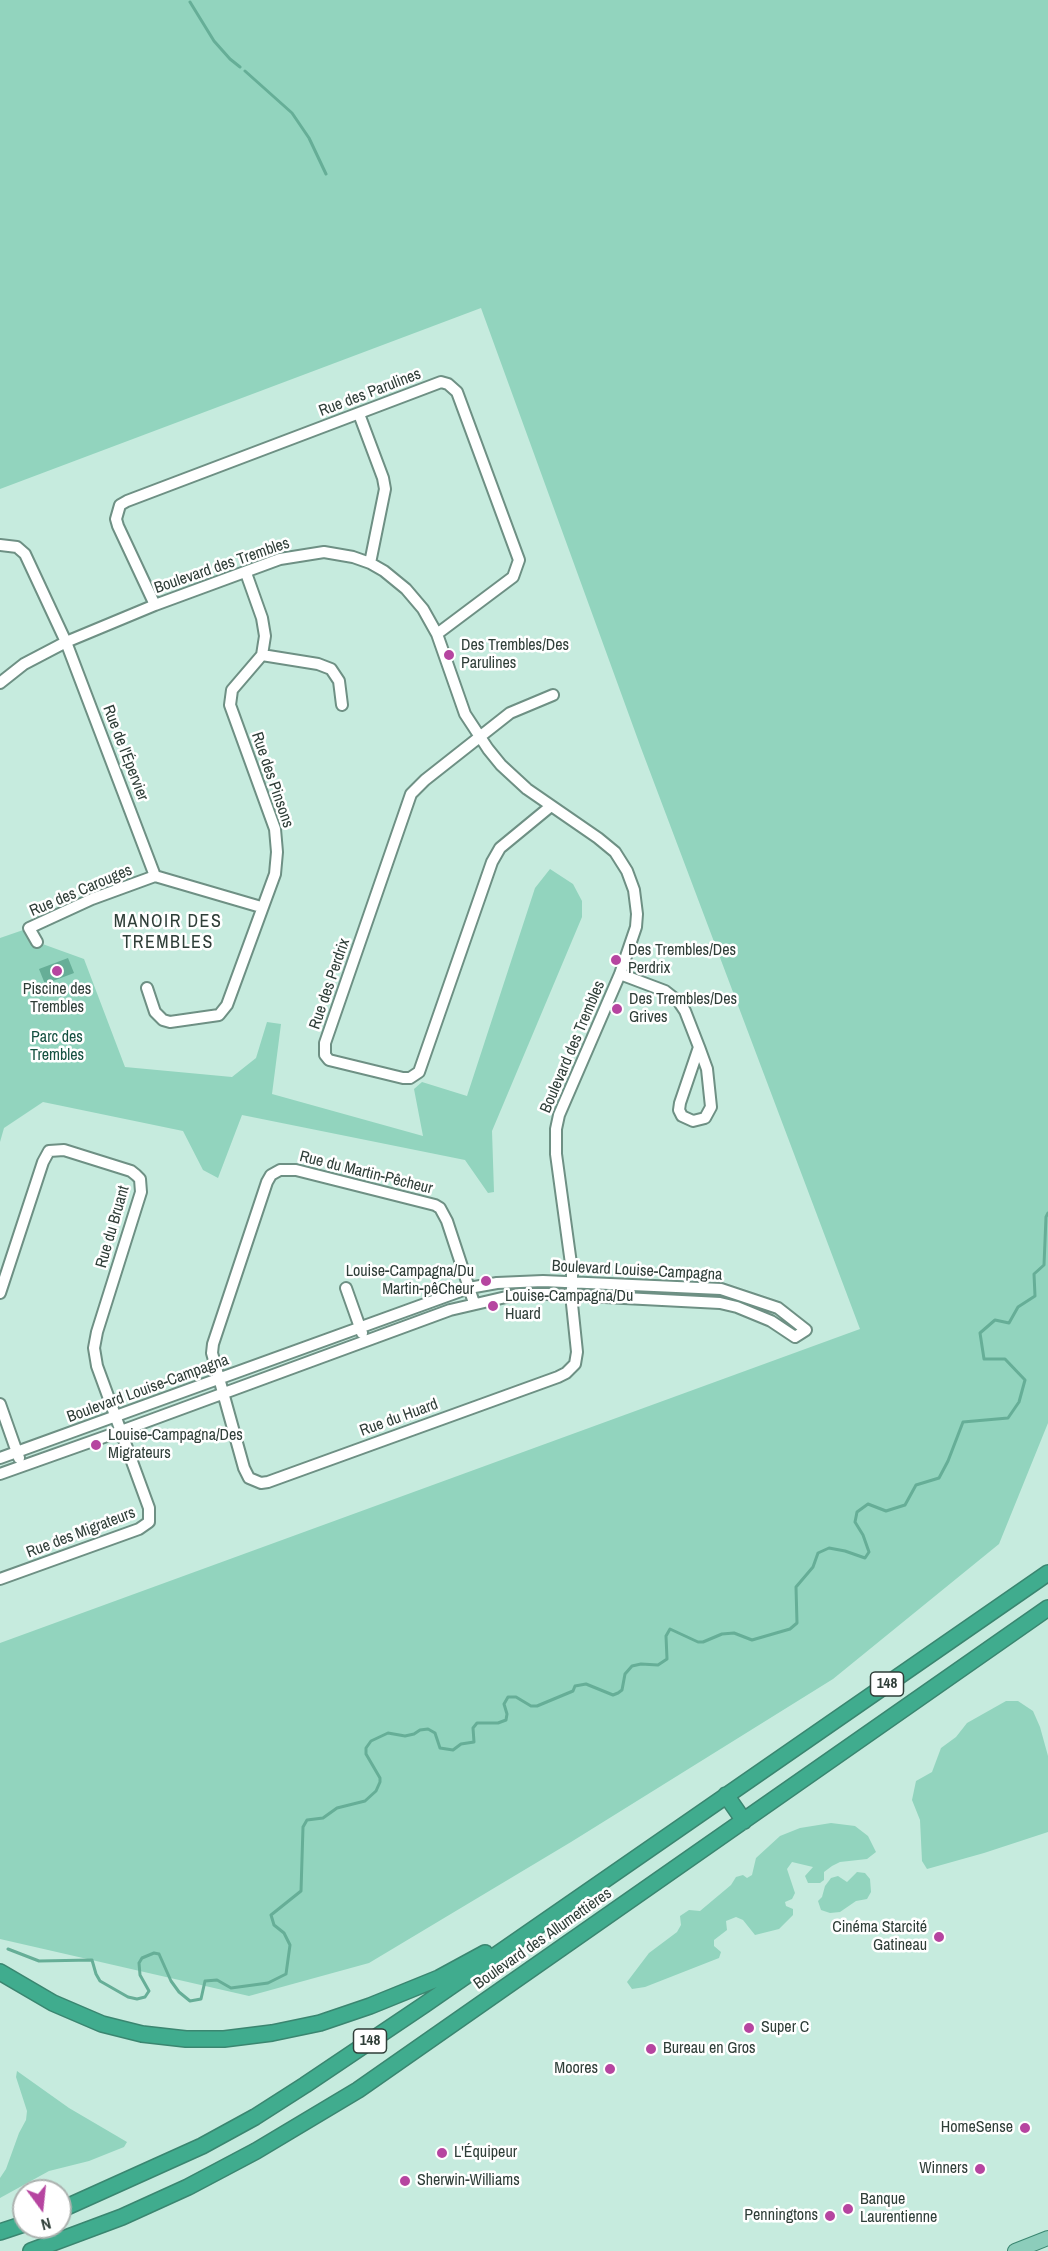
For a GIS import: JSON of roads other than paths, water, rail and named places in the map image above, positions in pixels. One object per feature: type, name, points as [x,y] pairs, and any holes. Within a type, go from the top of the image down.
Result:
[{"type":"highway","name":"Boulevard des Allumettières","points":[[72,2205],[202,2146],[255,2117],[424,2005],[1048,1573]]},
{"type":"highway","name":"Boulevard des Allumettières","points":[[31,2251],[122,2217],[188,2187],[256,2151],[358,2090],[1048,1608]]},
{"type":"highway","points":[[993,1647],[1048,1616]]},
{"type":"highway","points":[[726,1795],[744,1821]]},
{"type":"highway","points":[[0,1972],[53,2003],[102,2024],[141,2034],[186,2039],[225,2039],[272,2033],[320,2023],[439,1978],[503,1942],[662,1839]]},
{"type":"highway","points":[[64,2251],[159,2210],[216,2181],[358,2090]]},
{"type":"main road","points":[[1015,2251],[1048,2238]]},
{"type":"street","name":"Rue des Parulines","points":[[155,605],[118,526],[116,519],[120,506],[127,501],[436,383],[448,384],[457,392],[518,554],[518,566],[513,577],[436,634]]},
{"type":"street","points":[[359,414],[385,489],[370,563]]},
{"type":"street","name":"Rue de l'Épervier","points":[[0,544],[17,547],[24,554],[66,642],[155,876]]},
{"type":"street","name":"Boulevard des Trembles","points":[[0,683],[24,664],[66,642],[155,605],[280,559],[311,552],[337,553],[370,563],[396,580],[416,599],[436,634],[458,697],[480,738],[514,779],[608,844],[622,861],[631,880],[637,902],[636,927],[620,974],[559,1115],[556,1129],[555,1154],[572,1271],[572,1295]]},
{"type":"street","points":[[246,573],[262,618],[265,636],[262,655],[318,664],[331,669],[339,681],[342,705]]},
{"type":"street","name":"Rue des Pinsons","points":[[147,988],[155,1012],[163,1020],[170,1022],[219,1015],[227,1005],[276,866],[275,829],[232,712],[230,697],[236,683],[262,655]]},
{"type":"street","points":[[480,738],[510,713],[553,695]]},
{"type":"street","name":"Rue des Perdrix","points":[[480,738],[425,780],[411,794],[325,1043],[325,1055],[329,1060],[403,1078],[410,1078],[419,1072],[492,862],[501,848],[551,806]]},
{"type":"street","name":"Rue des Carouges","points":[[37,942],[29,928],[92,899],[155,876],[261,906]]},
{"type":"street","points":[[620,974],[672,996],[685,1011],[699,1047],[707,1069],[711,1107],[705,1118],[693,1121],[682,1116],[679,1110],[699,1047]]},
{"type":"street","name":"Rue du Bruant","points":[[0,1293],[43,1162],[49,1151],[64,1150],[131,1171],[140,1179],[141,1192],[94,1340],[97,1366],[115,1416]]},
{"type":"street","name":"Rue du Martin-Pêcheur","points":[[224,1392],[213,1353],[213,1344],[267,1182],[276,1171],[296,1170],[435,1205],[444,1215],[474,1303]]},
{"type":"street","name":"Boulevard Louise-Campagna","points":[[0,1458],[470,1288],[522,1281],[721,1289],[778,1308],[806,1330],[795,1337],[771,1321],[737,1307],[720,1303],[519,1294],[450,1310],[0,1473]]},
{"type":"street","points":[[346,1288],[365,1341]]},
{"type":"street","name":"Rue du Huard","points":[[224,1392],[246,1473],[254,1481],[268,1482],[566,1373],[571,1369],[576,1358],[572,1295]]},
{"type":"street","points":[[0,1404],[22,1466]]},
{"type":"street","points":[[115,1416],[121,1431]]},
{"type":"street","name":"Rue des Migrateurs","points":[[0,1579],[139,1529],[149,1522],[149,1508],[121,1431]]},
{"type":"waterway","points":[[190,2],[214,41],[240,67]]},
{"type":"waterway","points":[[245,71],[292,113],[309,138],[326,174]]},
{"type":"waterway","points":[[8,1949],[39,1961],[92,1960],[100,1981],[128,1997],[137,1999],[145,1997],[149,1991],[140,1975],[139,1963],[142,1958],[154,1953],[159,1954],[171,1981],[190,2001],[201,1999],[205,1981],[217,1980],[231,1988],[268,1983],[286,1974],[290,1945],[284,1933],[274,1925],[271,1915],[301,1891],[303,1827],[307,1820],[323,1818],[337,1808],[365,1801],[376,1791],[380,1778],[366,1754],[366,1748],[371,1741],[388,1733],[405,1736],[428,1729],[435,1733],[440,1748],[453,1750],[461,1744],[474,1742],[473,1728],[477,1723],[498,1723],[506,1720],[504,1704],[508,1697],[516,1697],[531,1706],[537,1706],[573,1691],[575,1686],[586,1684],[613,1695],[622,1690],[625,1674],[632,1666],[658,1665],[667,1659],[666,1636],[670,1629],[698,1642],[722,1634],[734,1633],[752,1640],[790,1629],[797,1623],[796,1587],[813,1567],[818,1553],[829,1548],[865,1558],[869,1552],[855,1522],[857,1512],[868,1504],[886,1511],[905,1505],[916,1485],[939,1478],[963,1422],[1008,1418],[1019,1402],[1025,1380],[1005,1359],[984,1359],[980,1333],[995,1320],[1009,1323],[1018,1307],[1035,1296],[1034,1274],[1044,1265],[1048,1213]]},
{"type":"place","name":"Des Trembles/Des Parulines","points":[[449,655]]},
{"type":"place","name":"Des Trembles/Des Perdrix","points":[[616,960]]},
{"type":"place","name":"Piscine des Trembles","points":[[57,971]]},
{"type":"place","name":"Des Trembles/Des Grives","points":[[617,1009]]},
{"type":"place","name":"Louise-Campagna/Du Martin-pêCheur","points":[[486,1281]]},
{"type":"place","name":"Louise-Campagna/Du Huard","points":[[493,1306]]},
{"type":"place","name":"Louise-Campagna/Des Migrateurs","points":[[96,1445]]},
{"type":"place","name":"Cinéma Starcité Gatineau","points":[[939,1937]]},
{"type":"place","name":"Super C","points":[[749,2028]]},
{"type":"place","name":"Bureau en Gros","points":[[651,2049]]},
{"type":"place","name":"Moores","points":[[610,2069]]},
{"type":"place","name":"HomeSense","points":[[1025,2128]]},
{"type":"place","name":"L'Équipeur","points":[[442,2153]]},
{"type":"place","name":"Winners","points":[[980,2169]]},
{"type":"place","name":"Sherwin-Williams","points":[[405,2181]]},
{"type":"place","name":"Banque Laurentienne","points":[[848,2209]]},
{"type":"place","name":"Penningtons","points":[[830,2216]]},
{"type":"district","name":"MANOIR DES TREMBLES","points":[[168,932]]},
{"type":"park label","name":"Parc des Trembles","points":[[57,1047]]}]
